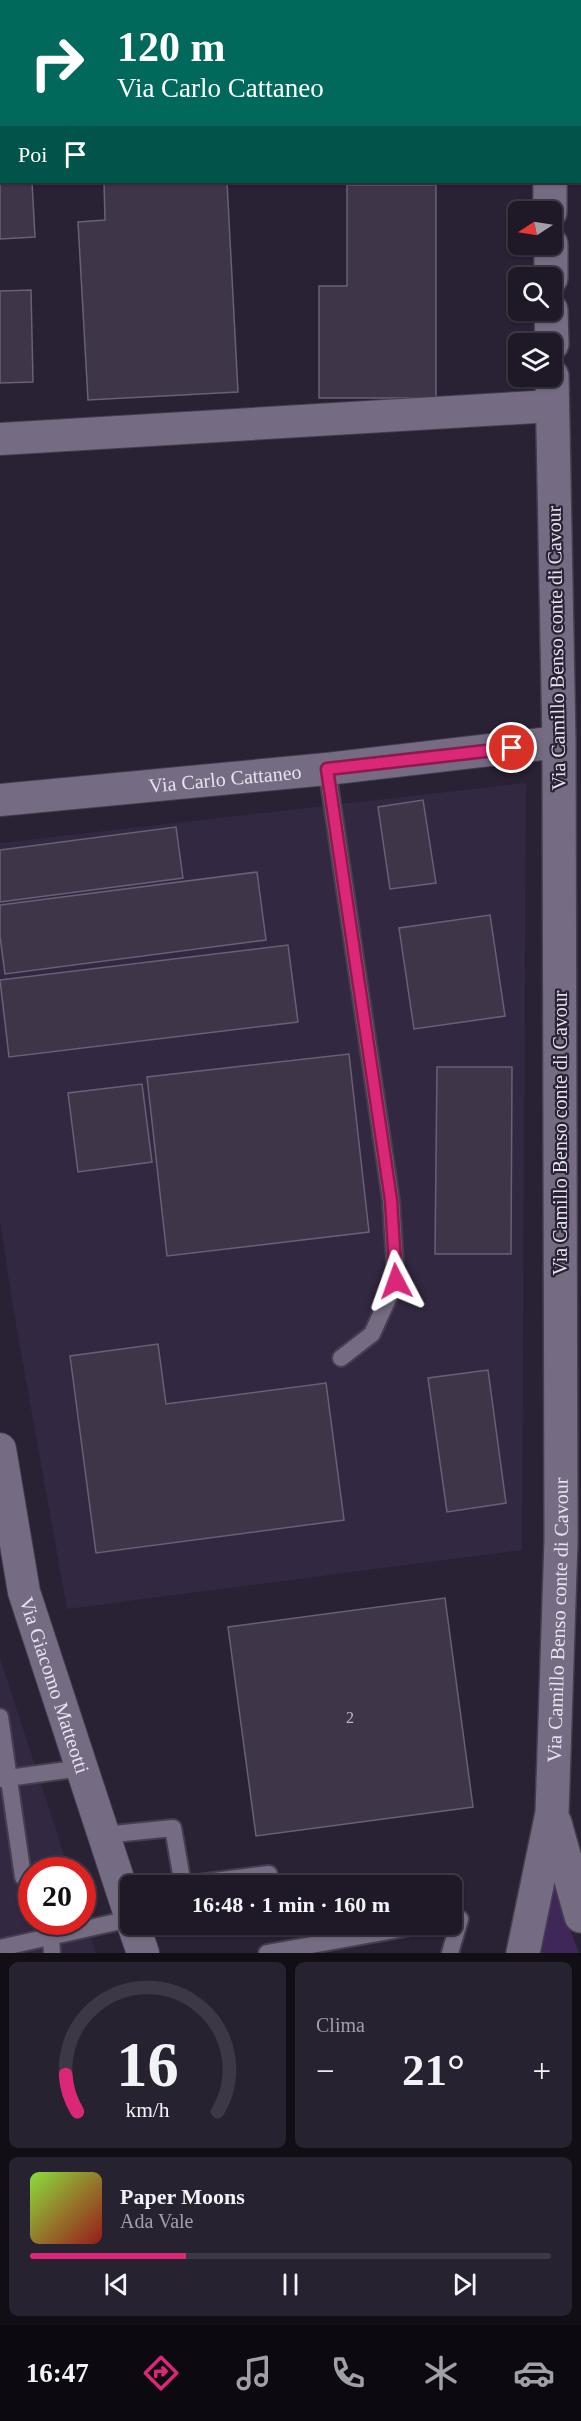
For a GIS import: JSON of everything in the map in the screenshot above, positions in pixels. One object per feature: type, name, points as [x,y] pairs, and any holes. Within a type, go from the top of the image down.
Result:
[{"type":"street","points":[[550,183],[550,201]]},
{"type":"street","points":[[0,439],[552,391]]},
{"type":"street","name":"Via Camillo Benso conte di Cavour","points":[[523,1953],[552,1814],[561,1540],[559,742],[552,391]]},
{"type":"street","name":"Via Carlo Cattaneo","points":[[0,800],[327,769],[559,742]]},
{"type":"street","name":"Via Giacomo Matteotti","points":[[0,1449],[24,1592],[120,1885]]},
{"type":"street","name":"Via Camillo Benso conte di Cavour","points":[[552,1814],[581,1916]]},
{"type":"street","points":[[137,1935],[143,1953]]},
{"type":"lane","points":[[327,769],[391,1200],[396,1281],[372,1334],[341,1358]]},
{"type":"lane","points":[[0,1717],[5,1778],[19,1857]]},
{"type":"lane","points":[[5,1778],[82,1768]]},
{"type":"lane","points":[[104,1835],[173,1828],[183,1885],[268,1874]]},
{"type":"lane","points":[[0,1948],[52,1945],[120,1921]]},
{"type":"lane","points":[[267,1953],[367,1935]]},
{"type":"lane","points":[[450,1953],[455,1935]]},
{"type":"shaded area","points":[[526,783],[522,1550],[67,1609],[13,1308],[0,1221],[0,843]]},
{"type":"shaded area","points":[[0,1658],[65,1857],[18,1857],[18,1935],[90,1935],[96,1953],[0,1953]]},
{"type":"shaded area","points":[[555,1880],[564,1914],[579,1953],[537,1953],[549,1884]]},
{"type":"building","points":[[0,183],[32,183],[35,237],[0,239]]},
{"type":"building","points":[[104,183],[227,183],[238,392],[88,400],[78,222],[105,220]]},
{"type":"building","points":[[347,185],[436,185],[436,398],[319,398],[319,286],[347,286]]},
{"type":"building","points":[[31,290],[33,382],[0,383],[0,291]]},
{"type":"building","points":[[423,800],[436,883],[390,889],[378,807]]},
{"type":"building","points":[[176,827],[183,878],[0,902],[0,850]]},
{"type":"building","points":[[257,872],[266,940],[5,974],[0,936],[0,905]]},
{"type":"building","points":[[490,915],[505,1016],[414,1029],[399,928]]},
{"type":"building","points":[[288,945],[298,1022],[9,1057],[0,980]]},
{"type":"building","points":[[349,1054],[369,1232],[167,1256],[147,1077]]},
{"type":"building","points":[[437,1067],[512,1067],[511,1254],[435,1254]]},
{"type":"building","points":[[142,1084],[152,1162],[78,1172],[68,1093]]},
{"type":"building","points":[[158,1344],[166,1404],[326,1383],[344,1520],[96,1553],[70,1356]]},
{"type":"building","points":[[488,1370],[506,1503],[447,1512],[428,1378]]},
{"type":"building","points":[[445,1598],[473,1807],[256,1836],[228,1627]]},
{"type":"route","points":[[396,1281],[391,1200],[327,769],[512,748]]}]
